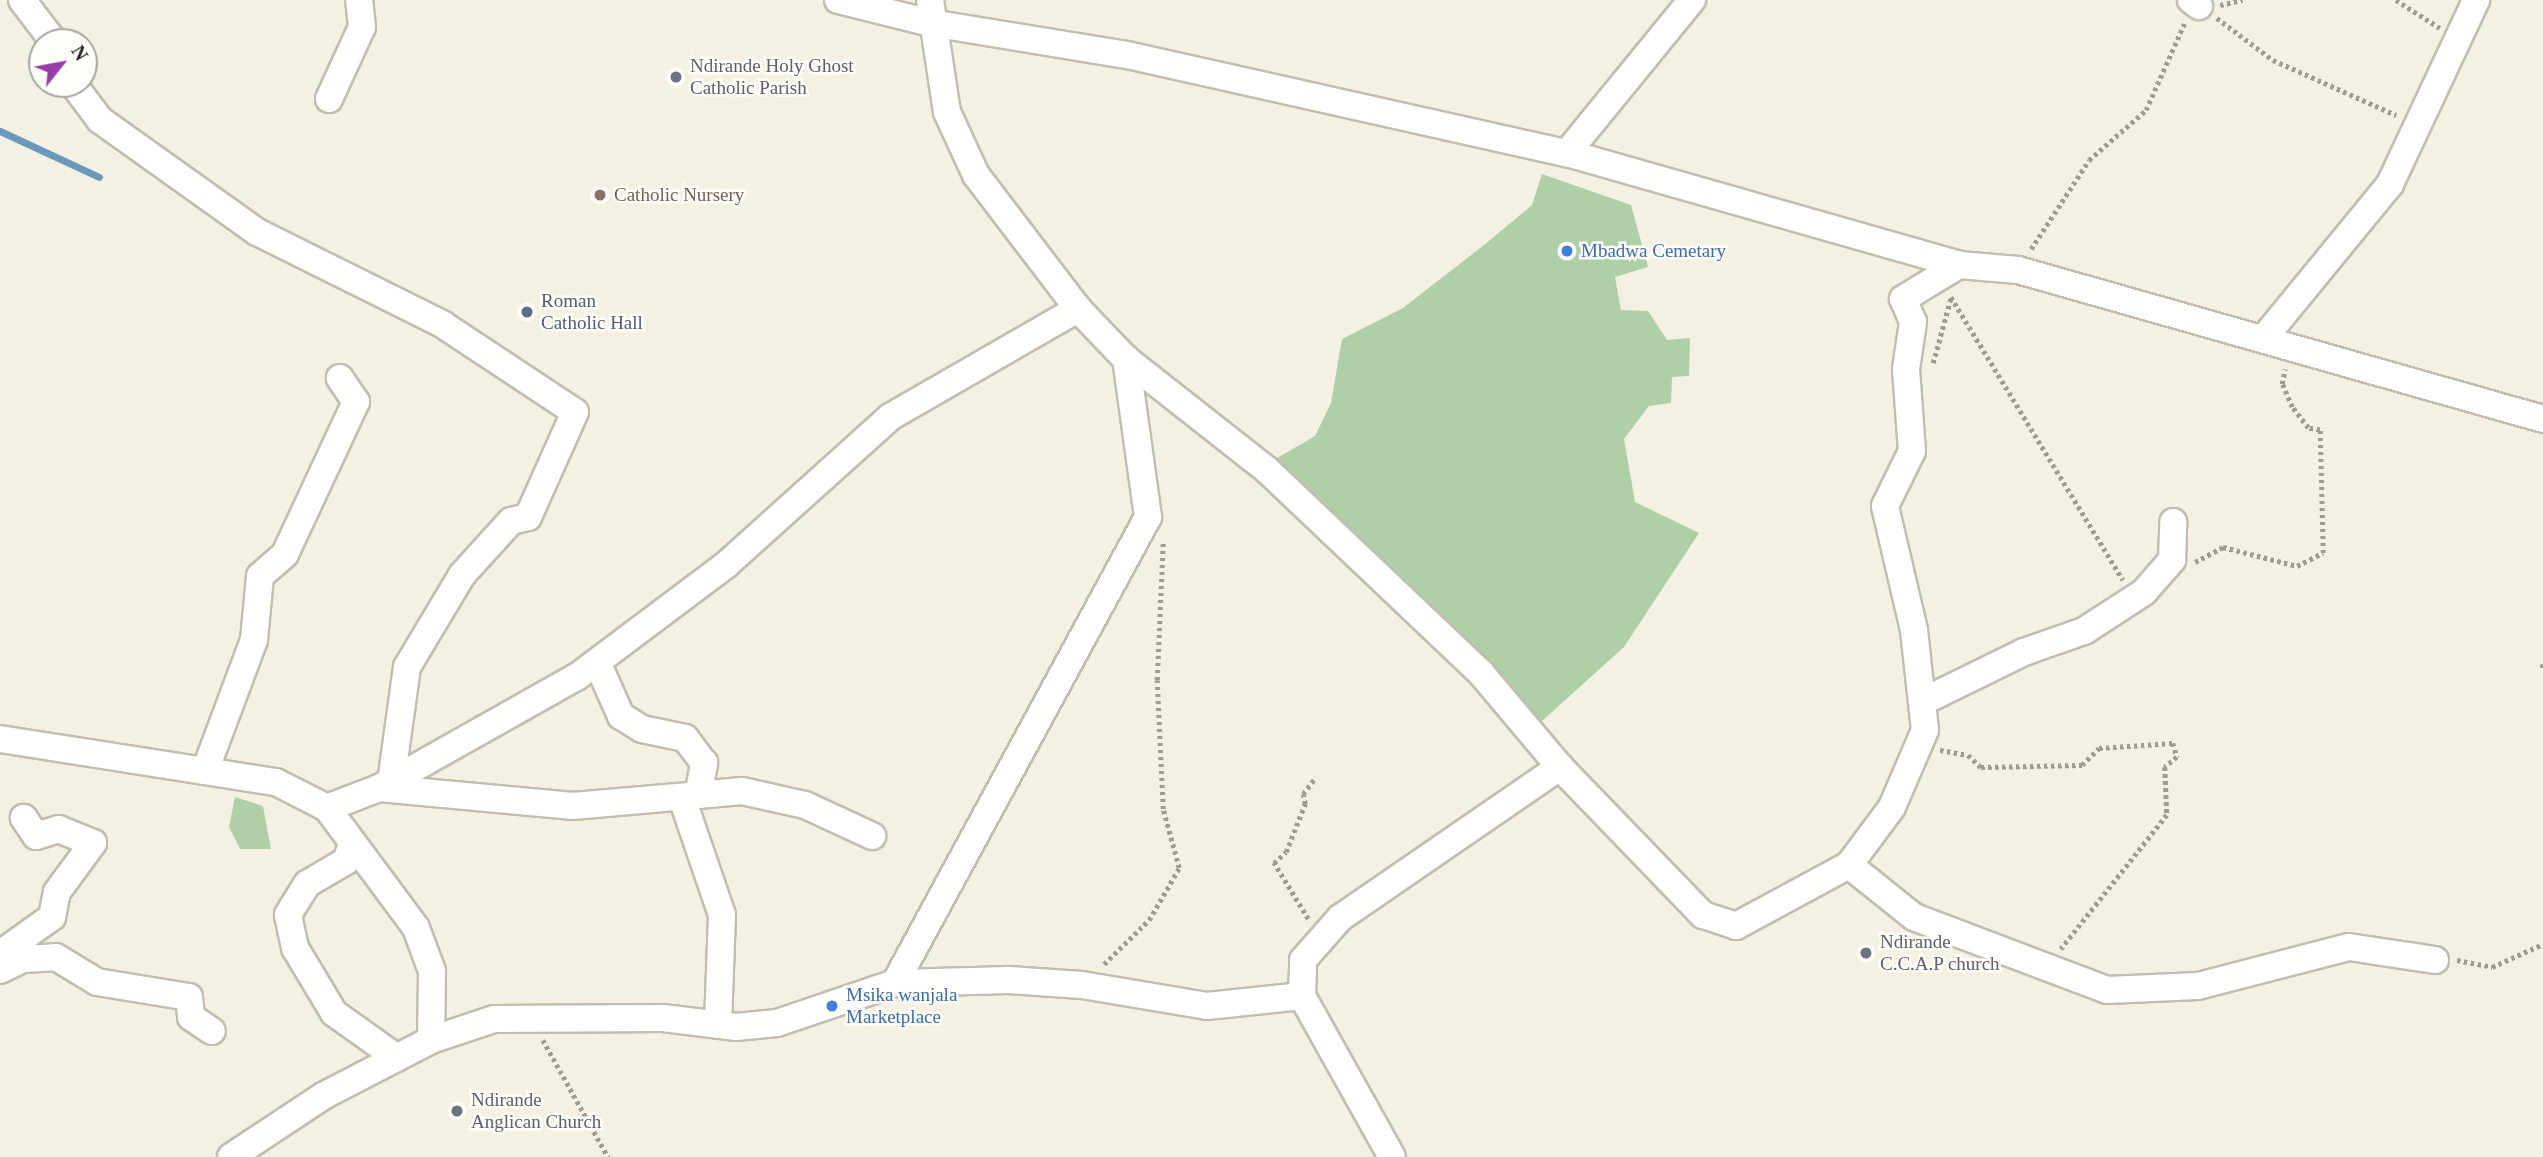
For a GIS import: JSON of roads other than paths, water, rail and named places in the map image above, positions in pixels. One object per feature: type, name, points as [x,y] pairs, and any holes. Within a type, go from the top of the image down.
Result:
[{"type":"street","points":[[22,0],[43,28]]},
{"type":"street","points":[[330,99],[362,27],[359,0]]},
{"type":"street","points":[[838,0],[931,12],[1567,153],[1959,265],[2018,270],[2543,419]]},
{"type":"street","points":[[1567,153],[1692,0]]},
{"type":"street","points":[[2264,338],[2390,184],[2452,42],[2476,0]]},
{"type":"street","points":[[931,12],[947,112],[976,175],[1078,309],[1126,359],[1202,415],[1363,560],[1481,673],[1560,767],[1718,924],[1736,926],[1849,866],[1892,807],[1921,747],[1926,700],[1885,506],[1912,451],[1907,377],[1913,322],[1903,299],[1959,265]]},
{"type":"street","points":[[84,98],[100,120],[257,232],[442,324],[575,412],[528,517],[511,521],[462,575],[407,667],[385,785]]},
{"type":"street","points":[[327,808],[385,785],[527,709],[597,662],[746,548],[819,474],[890,417],[1078,309]]},
{"type":"street","points":[[895,983],[1149,517],[1126,359]]},
{"type":"street","points":[[205,771],[254,640],[260,576],[285,554],[356,402],[340,379]]},
{"type":"street","points":[[1926,700],[2024,652],[2084,631],[2132,600],[2172,560],[2173,523]]},
{"type":"street","points":[[597,662],[621,716],[642,729],[685,738],[704,763],[690,798],[722,915],[718,1025]]},
{"type":"street","points":[[0,739],[276,782],[327,808],[352,844],[377,868],[416,928],[432,971],[431,1040]]},
{"type":"street","points":[[1392,1157],[1302,996],[1303,960],[1317,939],[1560,767]]},
{"type":"street","points":[[385,785],[573,806],[690,798],[742,791],[805,805],[872,836]]},
{"type":"street","points":[[0,954],[52,917],[57,892],[93,843],[59,829],[36,836],[24,818]]},
{"type":"street","points":[[352,844],[346,861],[307,884],[288,915],[295,948],[334,1013],[397,1058]]},
{"type":"street","points":[[1849,866],[1914,917],[2046,969],[2135,993],[2198,986],[2349,947],[2435,960]]},
{"type":"street","points":[[0,970],[23,959],[56,957],[97,982],[188,997],[191,1017],[212,1031]]},
{"type":"street","points":[[231,1157],[323,1096],[431,1040],[528,1016],[718,1025],[777,1023],[895,983],[1082,985],[1207,1006],[1302,996]]},
{"type":"waterway","points":[[0,131],[99,177]]},
{"type":"place","name":"Ndirande Holy Ghost Catholic Parish","points":[[676,77]]},
{"type":"place","name":"Catholic Nursery","points":[[600,195]]},
{"type":"place","name":"Mbadwa Cemetary","points":[[1567,251]]},
{"type":"place","name":"Roman Catholic Hall","points":[[527,312]]},
{"type":"place","name":"Ndirande C.C.A.P church","points":[[1866,953]]},
{"type":"place","name":"Msika wanjala Marketplace","points":[[832,1006]]},
{"type":"place","name":"Ndirande Anglican Church","points":[[457,1111]]}]
